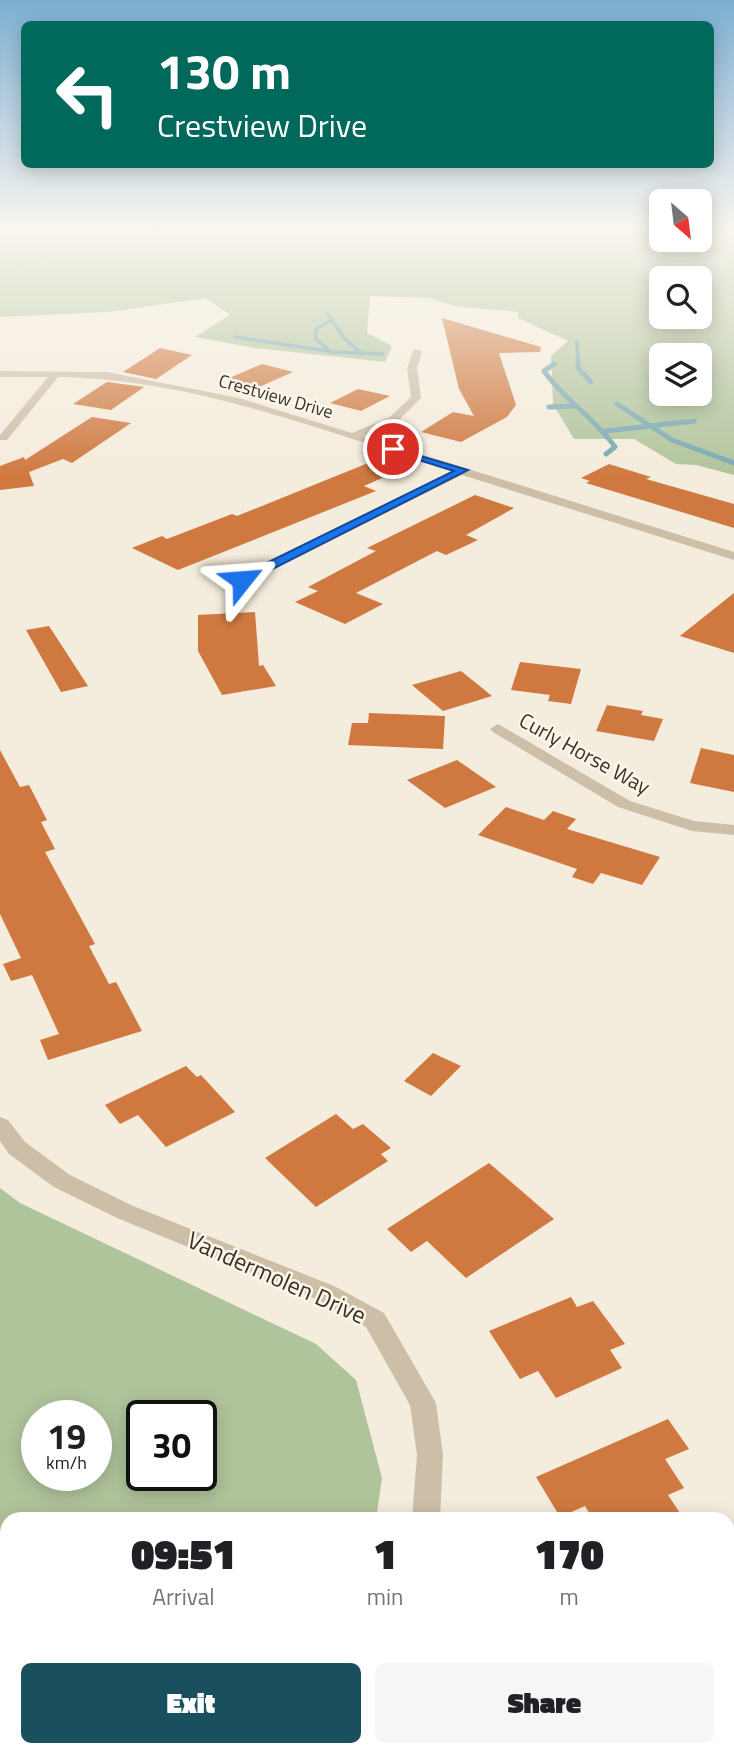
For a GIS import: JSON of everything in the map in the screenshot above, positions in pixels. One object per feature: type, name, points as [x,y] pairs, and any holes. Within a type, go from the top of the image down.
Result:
[{"type":"street","points":[[352,437],[394,419],[416,398],[412,368],[417,351]]},
{"type":"street","name":"Crestview Drive","points":[[0,374],[107,375],[167,385],[257,406],[734,556]]},
{"type":"street","points":[[3,438],[56,374]]},
{"type":"street","points":[[242,580],[463,470]]},
{"type":"street","name":"Curly Horse Way","points":[[498,729],[624,804],[692,826],[734,830]]},
{"type":"street","name":"Vandermolen Drive","points":[[0,1125],[17,1148],[62,1181],[125,1212],[326,1293],[375,1320],[423,1403],[430,1454],[426,1512]]},
{"type":"green space","points":[[0,312],[109,312],[0,317]]},
{"type":"green space","points":[[226,312],[369,312],[367,333],[392,346],[385,362],[255,348],[195,337],[230,315]]},
{"type":"green space","points":[[518,312],[649,312],[649,329],[712,329],[712,312],[734,312],[734,475],[696,465],[676,464],[634,439],[574,439],[553,404],[551,356],[568,341],[518,318]]},
{"type":"green space","points":[[0,1188],[20,1203],[316,1344],[356,1380],[382,1478],[377,1512],[0,1512]]},
{"type":"building","points":[[442,318],[541,347],[540,352],[499,353],[516,405],[507,417],[461,442],[421,432],[453,412],[474,416],[459,389]]},
{"type":"building","points":[[160,348],[192,355],[156,379],[123,372]]},
{"type":"building","points":[[262,364],[293,372],[259,387],[227,379]]},
{"type":"building","points":[[107,382],[144,387],[111,410],[73,404]]},
{"type":"building","points":[[358,389],[390,396],[361,411],[330,403]]},
{"type":"building","points":[[92,417],[131,423],[72,463],[63,459],[29,472],[34,486],[0,490],[0,466],[24,457],[25,460]]},
{"type":"building","points":[[373,461],[400,470],[364,486],[376,491],[178,570],[132,548],[162,536],[167,539],[232,514],[237,516]]},
{"type":"building","points":[[609,464],[651,477],[646,479],[734,504],[734,528],[586,483],[590,481],[581,478]]},
{"type":"building","points":[[475,495],[514,508],[466,535],[478,540],[446,555],[437,551],[356,593],[383,604],[345,624],[295,602],[318,591],[308,587],[376,551],[367,548]]},
{"type":"building","points":[[734,593],[734,653],[680,636]]},
{"type":"building","points":[[255,612],[259,666],[263,665],[276,686],[222,695],[198,651],[198,615]]},
{"type":"building","points":[[49,626],[88,686],[61,692],[26,630]]},
{"type":"building","points":[[520,662],[581,669],[571,704],[548,701],[550,695],[511,690]]},
{"type":"building","points":[[461,671],[492,696],[443,711],[412,685]]},
{"type":"building","points":[[607,705],[643,711],[641,715],[663,719],[654,741],[596,731]]},
{"type":"building","points":[[369,713],[445,716],[443,749],[348,745],[352,723],[368,723]]},
{"type":"building","points":[[701,748],[734,755],[734,792],[690,783]]},
{"type":"building","points":[[0,750],[20,787],[29,785],[47,820],[41,822],[55,849],[45,852],[95,944],[89,946],[109,984],[116,982],[142,1031],[48,1060],[40,1040],[59,1034],[32,975],[11,981],[3,964],[21,958],[0,914]]},
{"type":"building","points":[[457,760],[496,787],[445,808],[407,780]]},
{"type":"building","points":[[506,807],[544,820],[553,811],[576,819],[567,829],[660,857],[642,885],[601,873],[593,884],[572,877],[577,869],[478,835]]},
{"type":"building","points":[[433,1053],[461,1066],[431,1096],[404,1081]]},
{"type":"building","points":[[186,1066],[197,1077],[201,1075],[235,1112],[166,1147],[138,1115],[120,1124],[105,1105]]},
{"type":"building","points":[[336,1114],[353,1129],[363,1124],[391,1148],[381,1154],[388,1161],[316,1207],[265,1158]]},
{"type":"building","points":[[489,1163],[554,1219],[466,1278],[427,1241],[411,1252],[387,1229]]},
{"type":"building","points":[[571,1297],[577,1307],[593,1301],[625,1344],[610,1350],[622,1368],[556,1398],[538,1371],[520,1379],[489,1331]]},
{"type":"building","points":[[668,1419],[689,1449],[665,1459],[684,1488],[668,1495],[679,1512],[589,1512],[585,1506],[571,1512],[557,1512],[536,1477]]},
{"type":"waterway","points":[[327,314],[332,320]]},
{"type":"waterway","points":[[332,320],[343,337],[361,353]]},
{"type":"waterway","points":[[332,320],[316,329],[316,339],[331,352],[361,353]]},
{"type":"waterway","points":[[235,337],[328,351]]},
{"type":"waterway","points":[[577,342],[578,362]]},
{"type":"waterway","points":[[361,353],[383,354]]},
{"type":"waterway","points":[[578,362],[578,368],[591,382]]},
{"type":"waterway","points":[[554,364],[544,371],[615,447],[606,454]]},
{"type":"waterway","points":[[617,404],[651,426]]},
{"type":"waterway","points":[[549,407],[575,406]]},
{"type":"waterway","points":[[651,426],[694,421]]},
{"type":"waterway","points":[[606,431],[651,426]]},
{"type":"waterway","points":[[651,426],[672,440],[734,463]]},
{"type":"route","points":[[242,580],[463,470],[393,449]]}]
